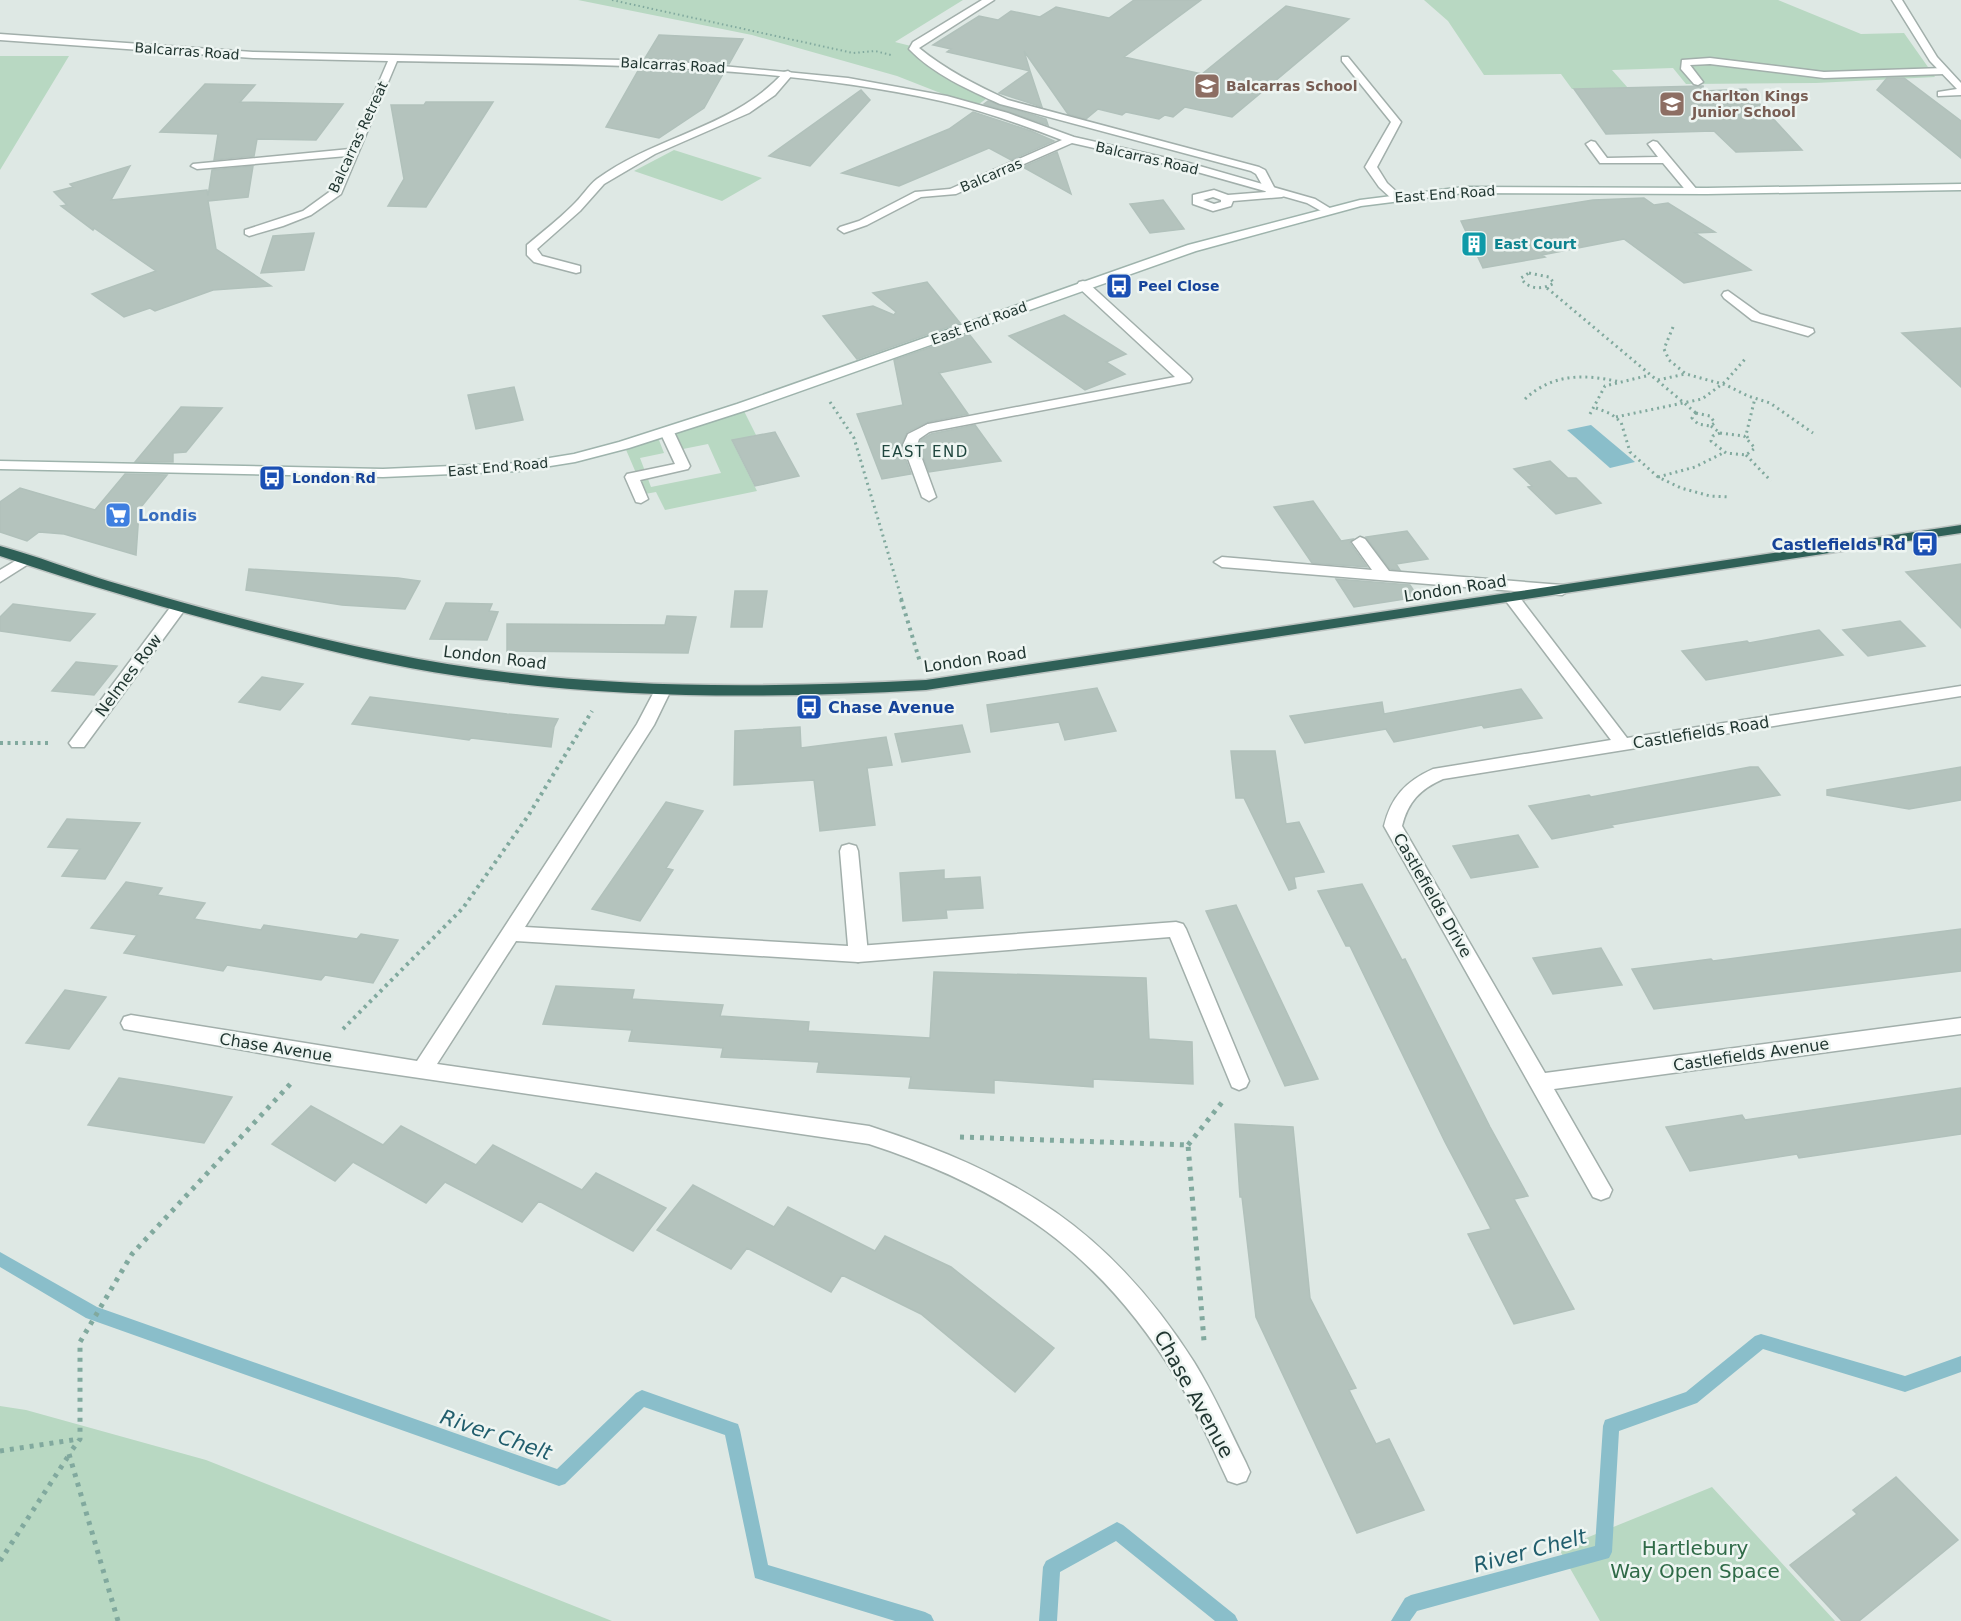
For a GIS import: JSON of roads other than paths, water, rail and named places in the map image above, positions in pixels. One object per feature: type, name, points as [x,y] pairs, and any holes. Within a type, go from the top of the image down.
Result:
[{"type":"highway","name":"London Road","points":[[0,551],[178,608],[392,660],[502,677],[606,687],[793,692],[926,684],[1961,529]]},
{"type":"street","points":[[988,0],[916,44],[914,49],[933,64],[970,86],[1004,102],[1255,169],[1261,172],[1269,189]]},
{"type":"street","points":[[1898,0],[1944,71],[1961,90],[1942,94]]},
{"type":"street","name":"Balcarras Road","points":[[0,37],[242,55],[393,60],[610,61],[788,74],[943,98],[1071,141],[1185,165],[1311,201],[1327,210]]},
{"type":"street","points":[[1345,59],[1396,122],[1371,167],[1383,185],[1396,197]]},
{"type":"street","name":"Balcarras Retreat","points":[[249,232],[293,219],[329,199],[336,192],[393,60]]},
{"type":"street","points":[[1698,82],[1686,69],[1685,62],[1710,61],[1824,75],[1944,71]]},
{"type":"street","points":[[576,269],[538,259],[531,252],[531,248],[576,209],[600,182],[651,152],[745,111],[765,98],[788,74]]},
{"type":"street","points":[[984,110],[1004,102]]},
{"type":"street","name":"Balcarras","points":[[844,229],[863,223],[919,194],[952,192],[1071,141]]},
{"type":"street","points":[[1591,144],[1604,161],[1666,159]]},
{"type":"street","points":[[1653,144],[1692,191]]},
{"type":"street","points":[[196,166],[353,152]]},
{"type":"street","name":"East End Road","points":[[0,465],[383,473],[488,470],[575,458],[667,432],[1192,248],[1327,210],[1396,197],[1464,190],[1692,191],[1961,187]]},
{"type":"street","points":[[1227,198],[1284,193]]},
{"type":"street","points":[[928,497],[910,445],[913,436],[928,428],[1185,379],[1083,285]]},
{"type":"street","points":[[1728,295],[1756,317],[1808,332]]},
{"type":"street","points":[[642,499],[632,477],[684,466],[667,432]]},
{"type":"street","points":[[1360,542],[1384,575]]},
{"type":"street","points":[[0,577],[25,560]]},
{"type":"street","points":[[1222,562],[1562,590]]},
{"type":"street","name":"Castlefields Road","points":[[1511,597],[1623,744],[1961,691]]},
{"type":"street","name":"Nelmes Row","points":[[78,743],[178,608]]},
{"type":"street","points":[[422,1070],[645,725],[663,690]]},
{"type":"street","name":"Castlefields Drive","points":[[1601,1191],[1393,826],[1402,798],[1412,788],[1439,772],[1623,744]]},
{"type":"street","points":[[849,851],[858,954]]},
{"type":"street","points":[[510,933],[858,954],[1176,929],[1239,1081]]},
{"type":"street","name":"Chase Avenue","points":[[131,1023],[317,1055],[869,1134],[918,1148],[965,1168],[1010,1192],[1052,1220],[1093,1254],[1158,1328],[1186,1371],[1237,1472]]},
{"type":"street","name":"Castlefields Avenue","points":[[1540,1083],[1961,1026]]},
{"type":"water","points":[[1591,425],[1635,462],[1610,468],[1567,430]]},
{"type":"waterway","name":"River Chelt","points":[[0,1259],[92,1313],[559,1478],[642,1398],[732,1430],[761,1572],[925,1621]]},
{"type":"waterway","name":"River Chelt","points":[[1400,1621],[1411,1604],[1603,1552],[1611,1426],[1691,1398],[1761,1341],[1905,1384],[1961,1364]]},
{"type":"waterway","name":"River Chelt","points":[[1048,1621],[1052,1567],[1117,1531],[1229,1621]]},
{"type":"place","name":"Balcarras School","points":[[1207,86]]},
{"type":"place","name":"Charlton Kings Junior School","points":[[1672,104]]},
{"type":"place","name":"East Court","points":[[1474,244]]},
{"type":"place","name":"Peel Close","points":[[1119,286]]},
{"type":"place","name":"London Rd","points":[[272,478]]},
{"type":"place","name":"Londis","points":[[118,515]]},
{"type":"place","name":"Castlefields Rd","points":[[1925,544]]},
{"type":"place","name":"Chase Avenue","points":[[809,707]]},
{"type":"district","name":"EAST END","points":[[925,452]]},
{"type":"park label","name":"Hartlebury Way Open Space","points":[[1695,1560]]}]
